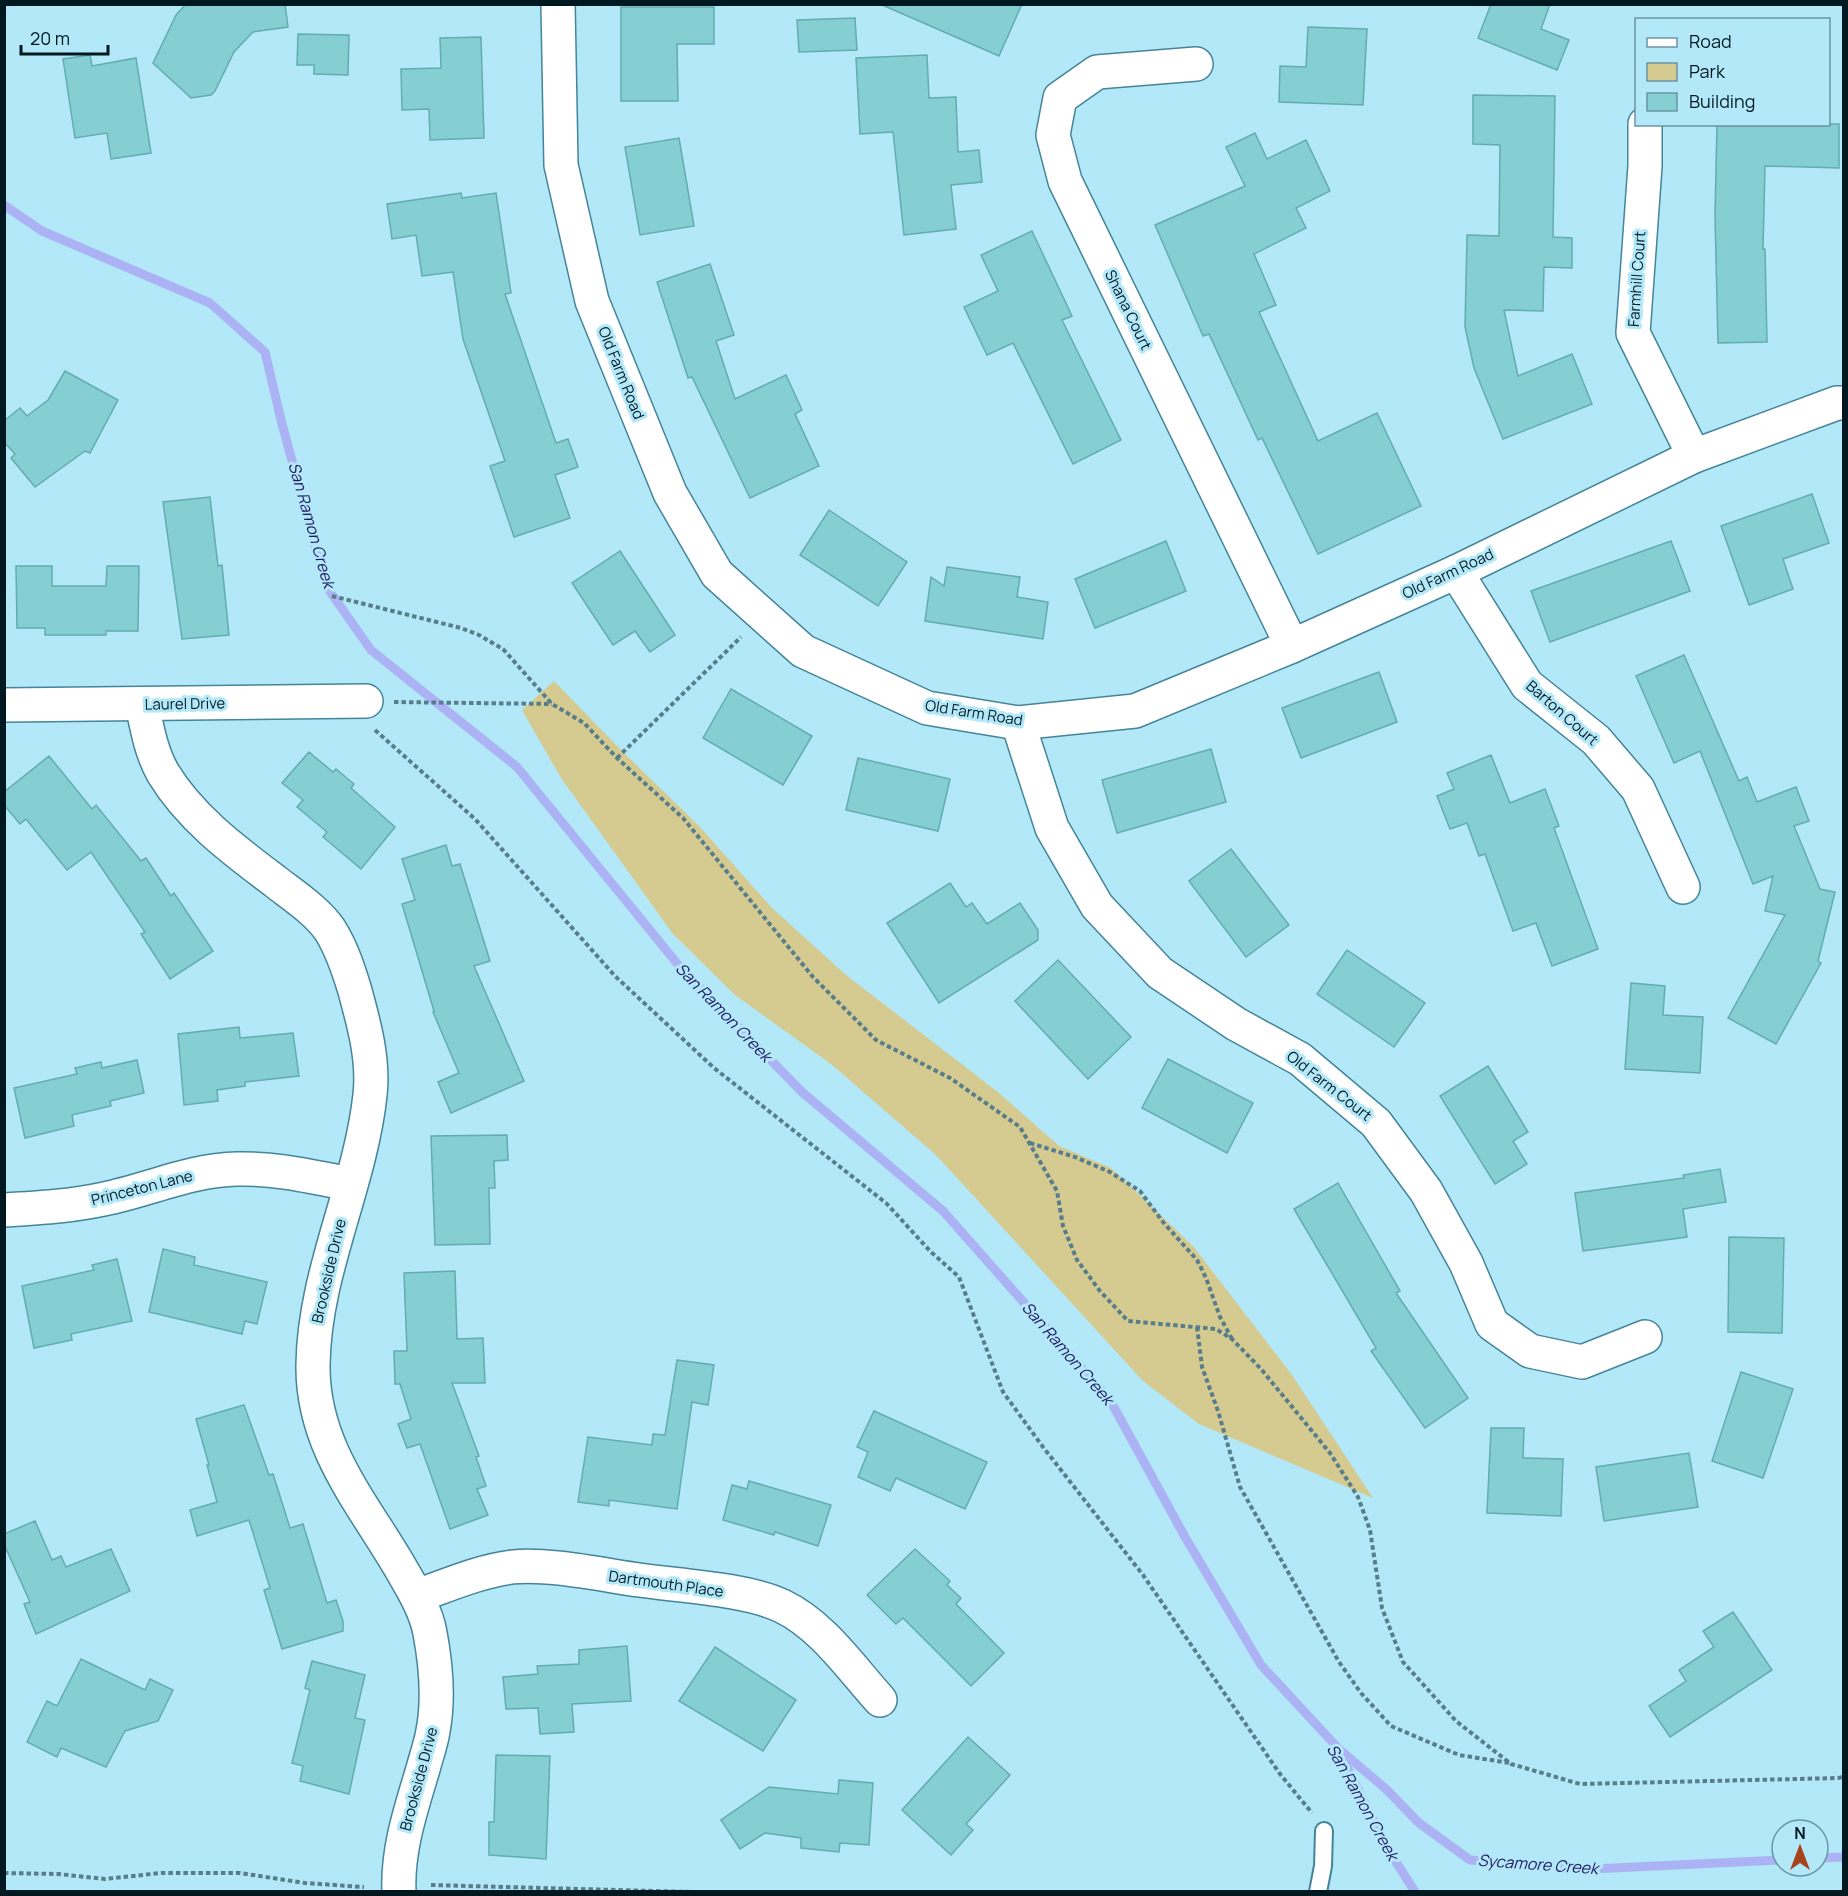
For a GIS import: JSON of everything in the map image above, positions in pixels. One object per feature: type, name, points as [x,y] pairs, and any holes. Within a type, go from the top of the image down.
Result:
[{"type":"street","name":"Old Farm Road","points":[[558,4],[561,165],[592,301],[670,493],[717,574],[762,616],[804,651],[927,708],[1018,723],[1135,711],[1292,646],[1455,572],[1694,456],[1837,403],[1844,403]]},
{"type":"street","name":"Shana Court","points":[[1196,64],[1097,72],[1060,98],[1053,135],[1065,181],[1292,646]]},
{"type":"street","name":"Farmhill Court","points":[[1645,126],[1645,166],[1633,333],[1694,456]]},
{"type":"street","name":"Barton Court","points":[[1455,572],[1527,685],[1596,740],[1638,789],[1683,887]]},
{"type":"street","name":"Laurel Drive","points":[[4,705],[359,702]]},
{"type":"street","name":"Brookside Drive","points":[[142,704],[154,754],[162,771],[183,802],[230,847],[312,911],[329,929],[344,958],[365,1031],[370,1065],[370,1093],[362,1140],[323,1286],[315,1328],[313,1367],[315,1394],[322,1426],[334,1459],[417,1596],[429,1629],[437,1705],[433,1735],[408,1817],[402,1851],[399,1892]]},
{"type":"street","name":"Old Farm Court","points":[[1018,723],[1052,828],[1097,906],[1160,973],[1236,1024],[1300,1059],[1376,1123],[1426,1191],[1466,1263],[1492,1324],[1530,1351],[1582,1362],[1645,1337]]},
{"type":"street","name":"Princeton Lane","points":[[4,1210],[48,1208],[105,1199],[190,1174],[237,1168],[284,1171],[350,1184]]},
{"type":"street","name":"Dartmouth Place","points":[[417,1596],[483,1573],[513,1567],[572,1571],[750,1596],[782,1606],[804,1620],[824,1637],[880,1700]]},
{"type":"lane","points":[[1318,1892],[1323,1866],[1324,1831]]},
{"type":"path","points":[[332,596],[461,628],[503,649],[552,704],[584,723],[617,758],[683,818],[813,977],[876,1040],[950,1078],[1020,1127],[1057,1191],[1063,1226],[1077,1260],[1100,1291],[1128,1321],[1216,1329],[1232,1340],[1261,1369],[1330,1453],[1358,1497],[1370,1530],[1382,1608],[1403,1662],[1456,1721],[1510,1764]]},
{"type":"path","points":[[617,758],[762,616]]},
{"type":"path","points":[[552,704],[359,702],[372,727],[475,819],[615,976],[714,1068],[886,1203],[959,1277],[1003,1392],[1143,1575],[1280,1774],[1324,1831]]},
{"type":"path","points":[[1030,1143],[1101,1168],[1140,1191],[1163,1222],[1197,1260],[1232,1340]]},
{"type":"path","points":[[1197,1326],[1202,1367],[1218,1411],[1240,1487],[1339,1662],[1361,1693],[1391,1726],[1459,1755],[1510,1764],[1580,1784],[1839,1778],[1844,1776]]},
{"type":"path","points":[[4,1873],[58,1874],[105,1879],[160,1873],[240,1873],[305,1883],[364,1887]]},
{"type":"path","points":[[431,1885],[692,1892]]},
{"type":"green space","points":[[554,681],[699,826],[772,908],[846,975],[999,1093],[1059,1146],[1111,1168],[1193,1246],[1292,1375],[1373,1498],[1199,1424],[1143,1381],[936,1155],[831,1064],[735,995],[673,934],[561,778],[522,710]]},
{"type":"building","points":[[186,4],[285,4],[288,27],[253,32],[234,52],[215,91],[211,95],[191,98],[153,63],[176,15]]},
{"type":"building","points":[[880,4],[1022,4],[999,56]]},
{"type":"building","points":[[1491,4],[1550,4],[1541,29],[1569,40],[1557,70],[1478,38]]},
{"type":"building","points":[[621,7],[714,7],[714,44],[677,44],[678,101],[621,101]]},
{"type":"building","points":[[855,18],[857,50],[799,52],[797,20]]},
{"type":"building","points":[[1308,27],[1367,29],[1363,105],[1279,102],[1280,66],[1306,67]]},
{"type":"building","points":[[298,34],[349,35],[348,75],[314,74],[314,65],[297,65]]},
{"type":"building","points":[[481,37],[484,138],[430,140],[429,109],[402,110],[401,69],[441,68],[440,38]]},
{"type":"building","points":[[90,55],[92,66],[136,58],[151,153],[111,159],[107,133],[75,138],[63,59]]},
{"type":"building","points":[[927,55],[929,98],[956,97],[958,152],[979,150],[982,182],[951,185],[956,229],[904,235],[893,132],[860,134],[856,58]]},
{"type":"building","points":[[1473,95],[1555,96],[1553,237],[1572,238],[1572,268],[1544,267],[1543,311],[1504,310],[1518,376],[1572,354],[1592,404],[1503,439],[1474,368],[1465,327],[1467,235],[1499,236],[1500,145],[1473,144]]},
{"type":"building","points":[[1830,124],[1839,124],[1839,168],[1765,166],[1763,249],[1765,249],[1767,342],[1718,343],[1715,215],[1717,126],[1830,126]]},
{"type":"building","points":[[1255,133],[1267,159],[1306,140],[1330,191],[1296,208],[1306,228],[1254,254],[1276,305],[1259,312],[1318,441],[1377,413],[1421,506],[1318,554],[1262,438],[1258,440],[1209,334],[1203,336],[1155,225],[1245,186],[1226,147]]},
{"type":"building","points":[[679,138],[694,226],[640,235],[625,147]]},
{"type":"building","points":[[461,193],[462,198],[496,193],[511,293],[505,294],[556,443],[568,439],[578,467],[555,475],[570,518],[514,537],[490,466],[505,461],[463,339],[453,272],[422,276],[416,235],[392,239],[387,204]]},
{"type":"building","points":[[1032,231],[1072,316],[1062,320],[1121,440],[1073,464],[1013,343],[987,355],[964,307],[998,291],[981,255]]},
{"type":"building","points":[[710,264],[734,335],[716,341],[735,399],[786,375],[802,410],[795,414],[819,466],[750,498],[692,377],[688,378],[657,282]]},
{"type":"building","points":[[65,371],[118,400],[90,453],[85,451],[35,487],[11,458],[15,454],[4,442],[4,421],[20,408],[27,416],[48,400]]},
{"type":"building","points":[[1812,494],[1829,543],[1783,559],[1793,589],[1749,605],[1721,526]]},
{"type":"building","points":[[210,497],[218,566],[222,565],[229,635],[182,639],[163,502]]},
{"type":"building","points":[[829,510],[907,562],[878,606],[800,555]]},
{"type":"building","points":[[1166,541],[1186,591],[1095,628],[1075,579]]},
{"type":"building","points":[[1671,541],[1690,591],[1550,642],[1531,591]]},
{"type":"building","points":[[620,551],[675,635],[650,652],[635,631],[613,645],[572,583]]},
{"type":"building","points":[[16,566],[52,566],[52,586],[106,586],[107,566],[139,566],[138,631],[106,631],[106,635],[45,635],[45,628],[17,628]]},
{"type":"building","points":[[947,567],[1020,577],[1017,597],[1048,602],[1043,639],[925,621],[931,577],[944,586]]},
{"type":"building","points":[[1684,655],[1739,781],[1747,777],[1757,802],[1796,787],[1809,821],[1794,826],[1820,889],[1835,892],[1818,961],[1821,963],[1776,1044],[1728,1018],[1785,915],[1765,911],[1773,876],[1753,884],[1700,751],[1674,763],[1636,676]]},
{"type":"building","points":[[1379,672],[1397,722],[1301,758],[1282,708]]},
{"type":"building","points":[[731,689],[812,736],[783,785],[703,738]]},
{"type":"building","points":[[1211,749],[1226,802],[1117,833],[1102,780]]},
{"type":"building","points":[[309,752],[333,772],[336,769],[354,784],[351,788],[395,827],[361,869],[323,837],[327,832],[297,807],[303,800],[282,783]]},
{"type":"building","points":[[1491,755],[1510,803],[1545,789],[1559,826],[1554,828],[1598,949],[1552,966],[1536,923],[1513,931],[1485,854],[1479,856],[1467,823],[1450,829],[1437,796],[1454,789],[1447,773]]},
{"type":"building","points":[[49,756],[92,809],[96,805],[141,861],[146,858],[171,896],[174,893],[213,951],[170,979],[141,934],[145,932],[91,852],[67,870],[26,819],[20,824],[4,805],[4,792]]},
{"type":"building","points":[[858,758],[950,779],[938,831],[846,810]]},
{"type":"building","points":[[446,845],[452,866],[460,864],[490,961],[474,966],[524,1081],[451,1113],[438,1082],[459,1073],[433,1012],[402,904],[415,900],[402,859]]},
{"type":"building","points":[[1231,849],[1289,925],[1246,957],[1189,881]]},
{"type":"building","points":[[950,883],[966,907],[972,903],[987,924],[1020,903],[1038,930],[1038,940],[939,1003],[887,923]]},
{"type":"building","points":[[1347,950],[1425,1003],[1394,1047],[1317,994]]},
{"type":"building","points":[[1058,960],[1131,1037],[1088,1079],[1015,1001]]},
{"type":"building","points":[[1631,983],[1665,986],[1663,1015],[1703,1017],[1700,1073],[1625,1069]]},
{"type":"building","points":[[239,1027],[240,1038],[293,1033],[299,1076],[245,1082],[245,1086],[217,1090],[218,1101],[184,1105],[178,1034]]},
{"type":"building","points":[[1168,1059],[1253,1103],[1227,1153],[1142,1108]]},
{"type":"building","points":[[137,1060],[144,1093],[110,1101],[111,1106],[72,1115],[74,1126],[25,1138],[14,1088],[77,1074],[75,1068],[101,1062],[102,1068]]},
{"type":"building","points":[[1488,1066],[1528,1132],[1513,1141],[1527,1164],[1495,1184],[1440,1096]]},
{"type":"building","points":[[507,1135],[508,1160],[494,1161],[495,1188],[489,1188],[490,1244],[435,1245],[431,1136]]},
{"type":"building","points":[[1720,1169],[1726,1202],[1683,1209],[1687,1237],[1583,1251],[1575,1193],[1684,1178],[1683,1175]]},
{"type":"building","points":[[1338,1183],[1400,1291],[1396,1293],[1468,1398],[1425,1428],[1371,1351],[1376,1348],[1294,1209]]},
{"type":"building","points":[[1729,1237],[1784,1238],[1782,1333],[1728,1332]]},
{"type":"building","points":[[163,1249],[195,1257],[194,1265],[267,1282],[257,1324],[245,1321],[242,1334],[149,1312]]},
{"type":"building","points":[[117,1259],[132,1321],[71,1334],[72,1340],[34,1348],[22,1286],[94,1270],[92,1265]]},
{"type":"building","points":[[455,1271],[457,1339],[483,1338],[485,1383],[452,1383],[479,1456],[476,1457],[486,1486],[477,1489],[488,1515],[450,1529],[420,1444],[407,1448],[398,1424],[411,1419],[400,1384],[395,1384],[394,1351],[407,1351],[404,1273]]},
{"type":"building","points":[[677,1360],[714,1365],[708,1405],[692,1402],[677,1509],[609,1500],[609,1506],[578,1502],[588,1437],[652,1445],[653,1434],[665,1435]]},
{"type":"building","points":[[1741,1372],[1793,1389],[1763,1478],[1712,1461]]},
{"type":"building","points":[[244,1405],[269,1475],[273,1474],[290,1528],[303,1524],[327,1603],[336,1600],[343,1621],[343,1631],[282,1649],[264,1590],[270,1588],[249,1520],[197,1536],[190,1510],[217,1502],[196,1419]]},
{"type":"building","points":[[874,1411],[987,1462],[965,1509],[896,1478],[890,1491],[858,1477],[868,1452],[857,1447]]},
{"type":"building","points":[[1491,1428],[1524,1428],[1523,1458],[1563,1459],[1561,1516],[1487,1513]]},
{"type":"building","points":[[1689,1453],[1698,1507],[1604,1521],[1596,1467]]},
{"type":"building","points":[[749,1481],[831,1505],[818,1546],[775,1532],[774,1535],[723,1520],[732,1485],[747,1489]]},
{"type":"building","points":[[35,1521],[52,1560],[61,1556],[66,1567],[111,1549],[130,1591],[36,1634],[24,1604],[30,1602],[4,1544],[4,1534]]},
{"type":"building","points":[[915,1549],[950,1581],[947,1585],[961,1598],[956,1604],[1004,1653],[971,1686],[903,1618],[896,1624],[867,1595]]},
{"type":"building","points":[[1733,1612],[1772,1670],[1670,1737],[1649,1706],[1686,1681],[1679,1670],[1714,1647],[1703,1631]]},
{"type":"building","points":[[627,1646],[631,1701],[572,1704],[574,1732],[540,1734],[538,1708],[506,1709],[503,1677],[538,1674],[537,1666],[579,1664],[579,1650]]},
{"type":"building","points":[[715,1647],[796,1700],[763,1751],[679,1701]]},
{"type":"building","points":[[81,1659],[145,1690],[150,1679],[173,1690],[158,1721],[125,1731],[106,1767],[61,1748],[57,1757],[27,1742],[47,1701],[57,1706]]},
{"type":"building","points":[[312,1661],[365,1675],[355,1718],[365,1720],[349,1794],[300,1781],[303,1766],[292,1763],[310,1690],[305,1688]]},
{"type":"building","points":[[968,1737],[1010,1775],[966,1824],[973,1830],[951,1855],[902,1810]]},
{"type":"building","points":[[496,1755],[550,1756],[546,1859],[489,1855],[489,1822],[494,1822]]},
{"type":"building","points":[[839,1780],[873,1783],[869,1845],[840,1843],[839,1852],[801,1848],[801,1838],[765,1833],[740,1849],[721,1820],[769,1787],[838,1794]]},
{"type":"waterway","name":"San Ramon Creek","points":[[4,205],[42,231],[210,303],[265,352],[326,586],[371,650],[517,767],[680,967],[802,1092],[943,1211],[1110,1400],[1185,1537],[1261,1665],[1337,1747],[1386,1846],[1415,1892]]},
{"type":"waterway","name":"Sycamore Creek","points":[[1340,1750],[1386,1789],[1419,1823],[1470,1860],[1593,1869],[1770,1861]]},
{"type":"waterway","name":"Sycamore Creek","points":[[1830,1858],[1844,1857]]}]
